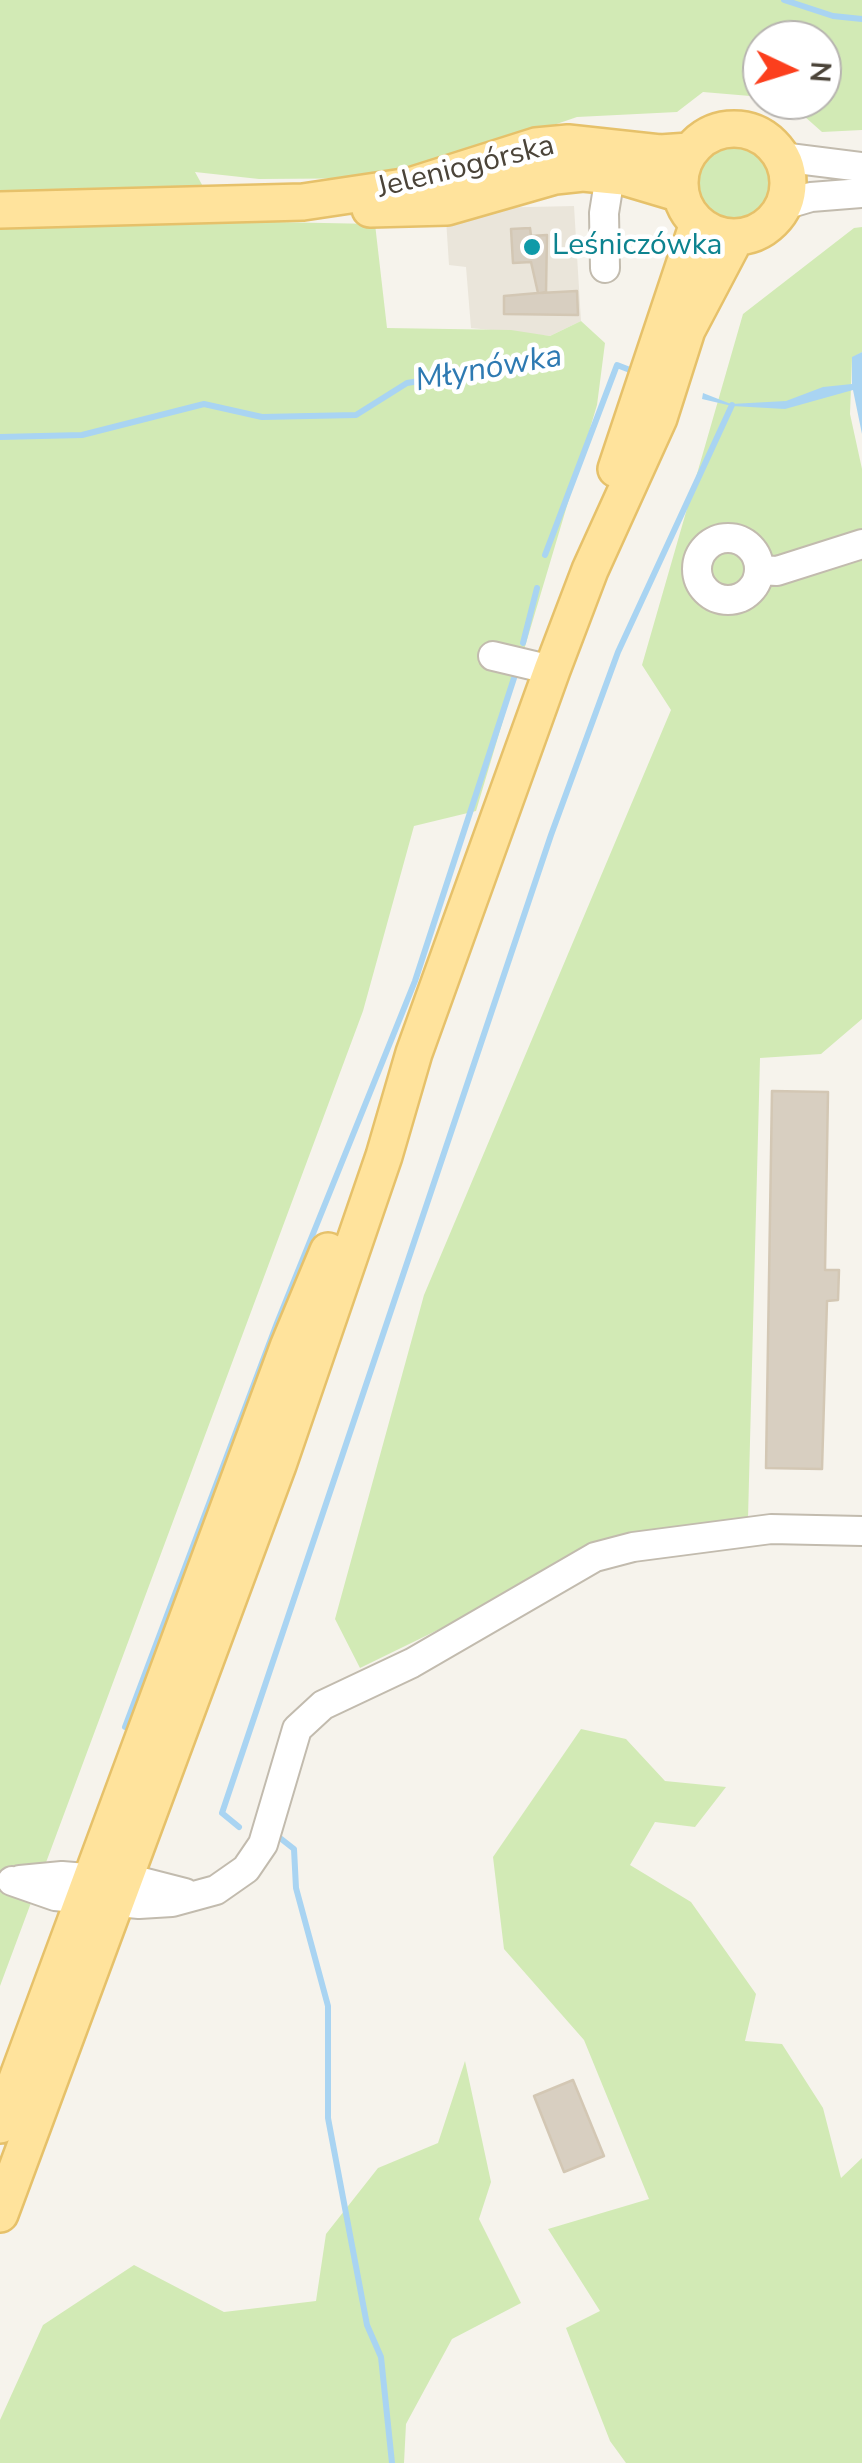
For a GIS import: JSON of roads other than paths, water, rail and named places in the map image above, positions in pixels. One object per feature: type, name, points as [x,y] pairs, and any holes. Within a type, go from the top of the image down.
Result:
[{"type":"main road","points":[[590,570],[689,209],[682,170],[689,151],[709,134],[739,129],[768,140],[781,157],[788,180],[784,205],[763,228],[736,237],[722,236],[689,209]]},
{"type":"main road","name":"Jeleniogórska","points":[[0,210],[303,202],[412,210],[447,207],[613,160],[689,151]]},
{"type":"main road","name":"Jeleniogórska","points":[[613,160],[689,209]]},
{"type":"main road","points":[[0,2214],[288,1347],[414,1053],[590,570],[659,418],[687,330],[736,237]]},
{"type":"main road","points":[[0,2126],[106,1890]]},
{"type":"street","points":[[781,157],[862,167]]},
{"type":"street","points":[[605,268],[613,160]]},
{"type":"street","points":[[784,205],[810,197],[862,193]]},
{"type":"street","points":[[759,570],[777,571],[862,544]]},
{"type":"street","points":[[493,656],[552,670]]},
{"type":"street","points":[[6,1882],[62,1876],[106,1890],[172,1902],[230,1883],[263,1844],[297,1729],[310,1715],[412,1663],[561,1574],[595,1557],[633,1547],[706,1536],[771,1529],[862,1531]]},
{"type":"water","points":[[862,352],[862,434],[853,390],[785,409],[732,406],[702,399],[703,393],[731,404],[786,401],[823,387],[852,384],[852,357]]},
{"type":"waterway","points":[[784,0],[833,16],[862,19]]},
{"type":"waterway","name":"Młynówka","points":[[617,365],[630,370]]},
{"type":"waterway","points":[[545,555],[617,365]]},
{"type":"waterway","name":"Młynówka","points":[[0,437],[82,435],[204,404],[262,417],[356,415],[407,383],[488,370]]},
{"type":"waterway","points":[[239,1827],[222,1813],[551,835],[618,652],[732,405]]},
{"type":"waterway","points":[[523,643],[537,588]]},
{"type":"waterway","points":[[125,1727],[277,1323],[415,981],[515,675]]},
{"type":"waterway","points":[[280,1838],[294,1849],[296,1888],[328,2006],[328,2118],[367,2325],[381,2357],[392,2463]]},
{"type":"place","name":"Leśniczówka","points":[[532,247]]}]
